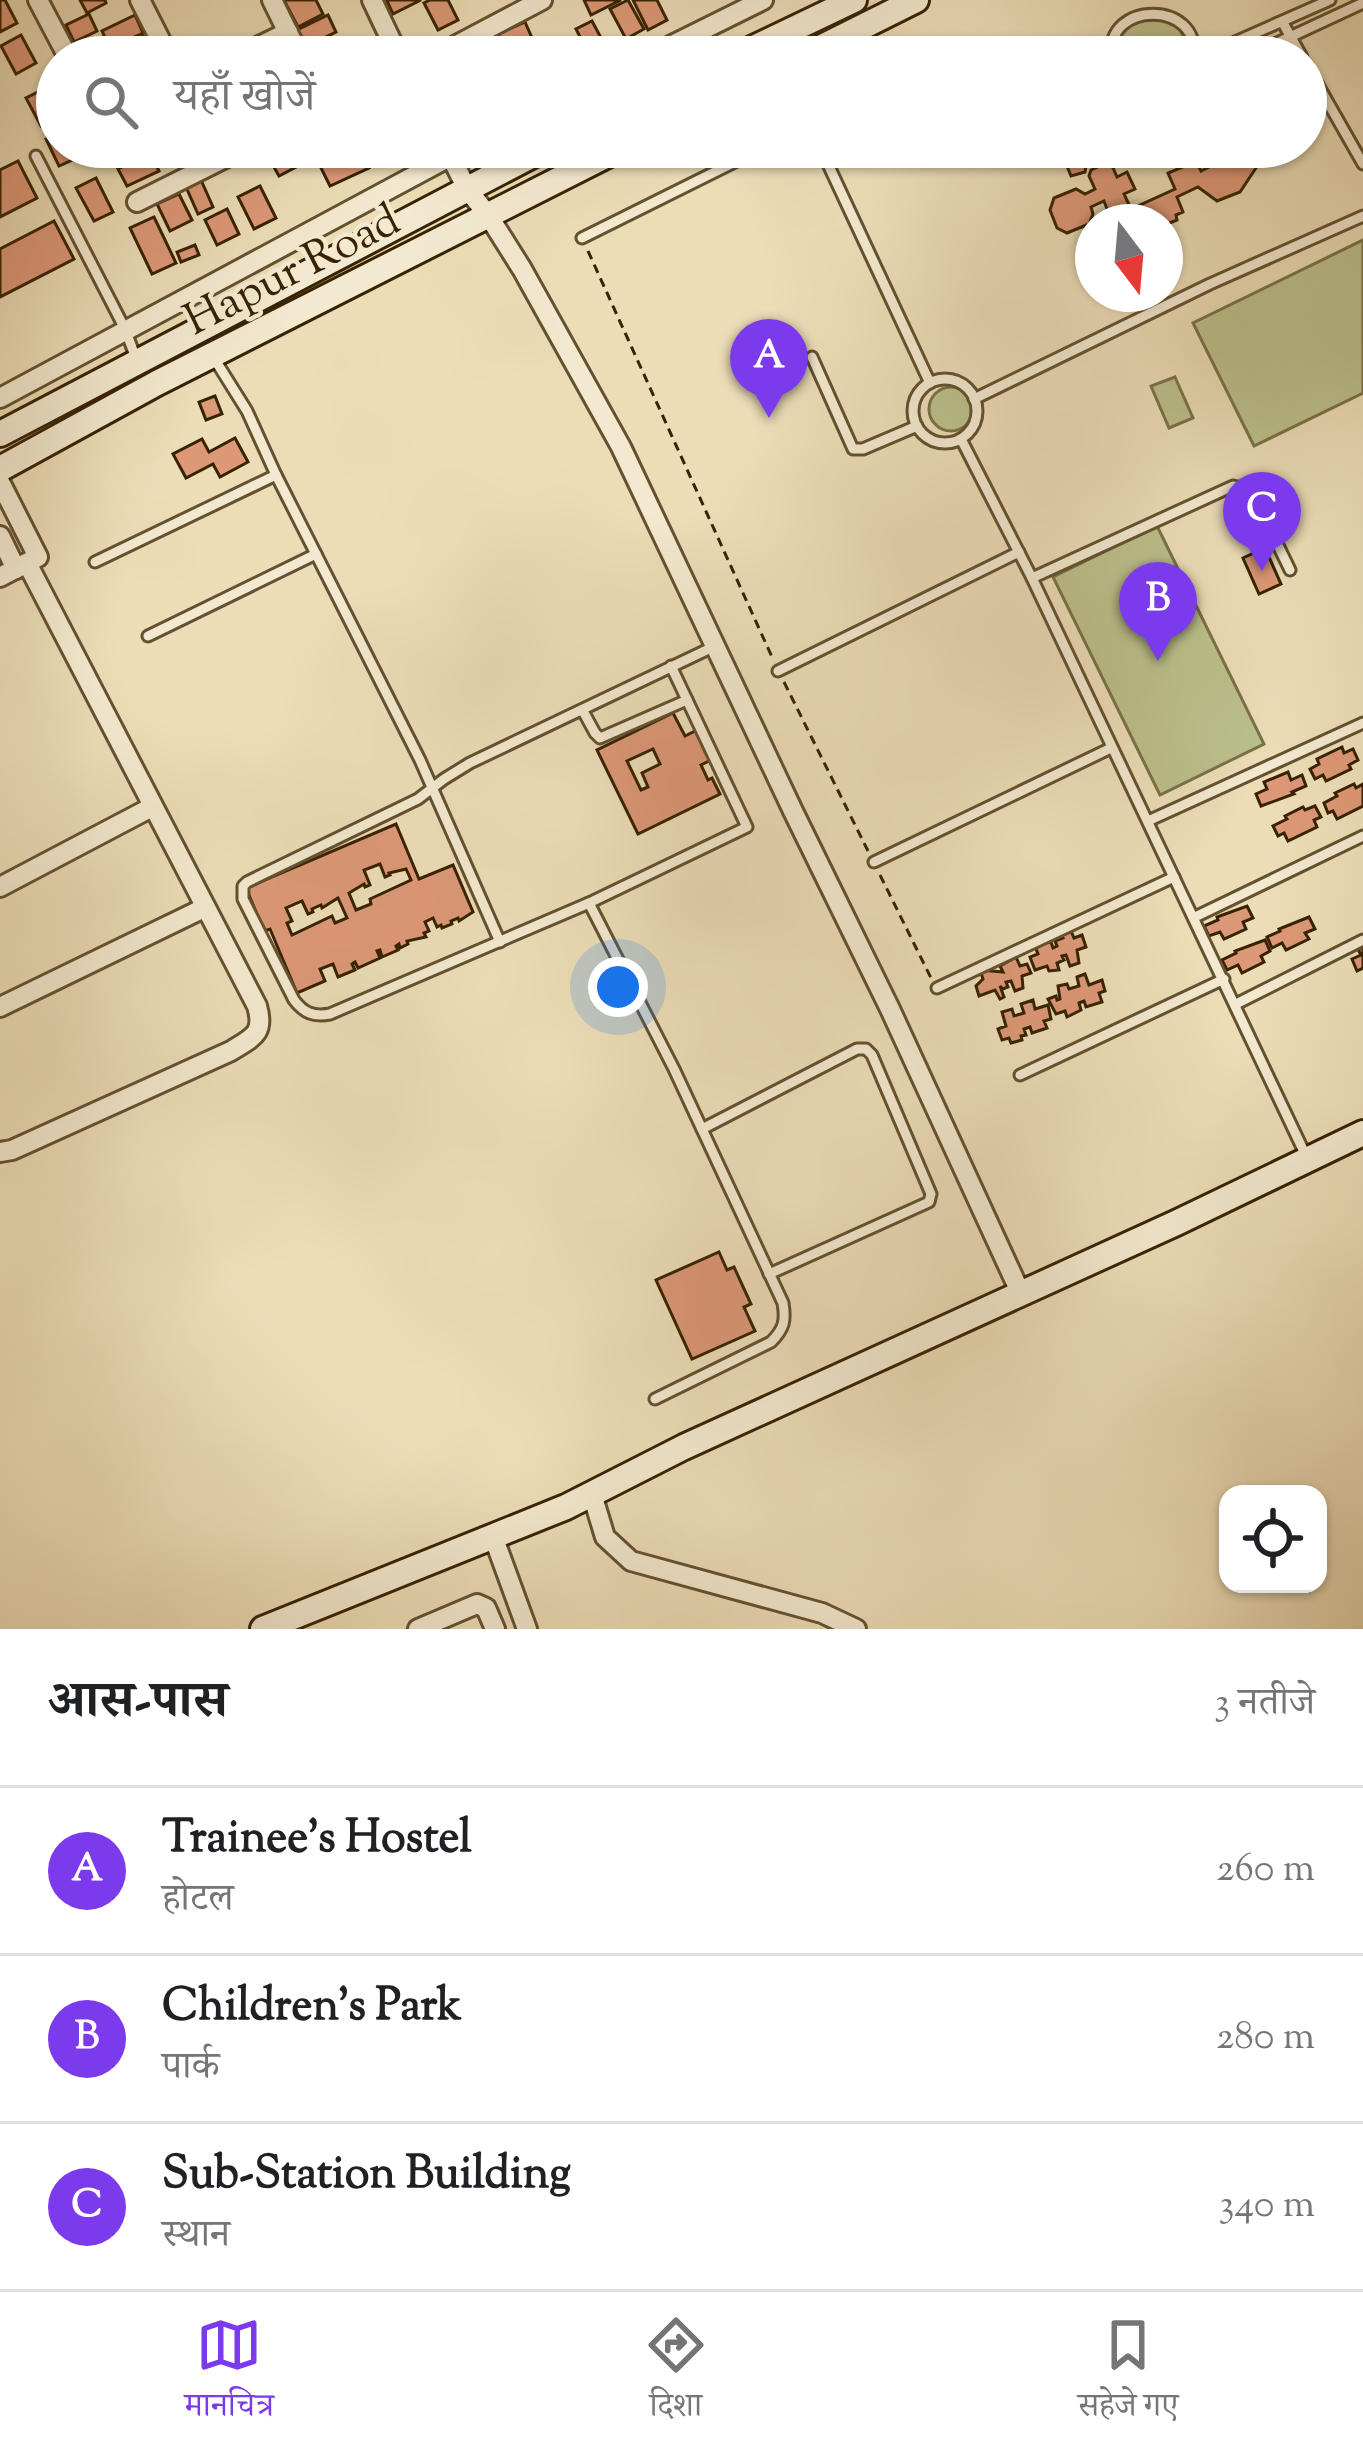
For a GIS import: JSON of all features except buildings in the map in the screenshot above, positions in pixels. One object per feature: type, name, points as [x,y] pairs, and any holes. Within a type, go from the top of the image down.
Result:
[{"type":"main road","points":[[779,36],[854,0]]},
{"type":"main road","points":[[836,36],[881,8],[916,0]]},
{"type":"main road","name":"Hapur Road","points":[[0,434],[508,168]]},
{"type":"main road","name":"Hapur Road","points":[[0,469],[157,383],[581,168]]},
{"type":"main road","points":[[274,1627],[592,1494],[1363,1133]]},
{"type":"street","points":[[38,0],[57,36]]},
{"type":"street","points":[[140,0],[158,36]]},
{"type":"street","points":[[272,0],[290,36]]},
{"type":"street","points":[[372,0],[389,36]]},
{"type":"street","points":[[474,36],[542,0]]},
{"type":"street","points":[[690,36],[763,0]]},
{"type":"street","points":[[280,36],[288,32]]},
{"type":"street","points":[[137,202],[205,168]]},
{"type":"street","points":[[0,398],[422,168]]},
{"type":"street","points":[[460,168],[467,190],[522,268],[621,447],[1021,1294]]},
{"type":"street","points":[[0,482],[38,557],[14,570]]},
{"type":"street","points":[[0,536],[14,570],[152,807],[261,1019],[255,1036],[231,1052],[0,1152]]},
{"type":"street","points":[[0,886],[152,807]]},
{"type":"street","points":[[0,1007],[204,908]]},
{"type":"street","points":[[592,1494],[605,1538],[631,1561],[822,1613],[856,1629]]},
{"type":"street","points":[[493,1537],[527,1629]]},
{"type":"street","points":[[418,1629],[476,1604],[486,1608],[495,1629]]},
{"type":"lane","points":[[1249,36],[1330,0]]},
{"type":"lane","points":[[1295,36],[1363,3]]},
{"type":"lane","points":[[1114,36],[1118,24],[1134,10],[1154,6],[1174,11],[1189,26],[1192,36]]},
{"type":"lane","points":[[1283,22],[1290,36]]},
{"type":"lane","points":[[1327,101],[1363,164]]},
{"type":"lane","points":[[42,168],[125,329],[137,362]]},
{"type":"lane","points":[[582,238],[723,168]]},
{"type":"lane","points":[[830,168],[930,383]]},
{"type":"lane","points":[[974,398],[1363,216]]},
{"type":"lane","points":[[201,328],[247,411],[433,790],[500,942]]},
{"type":"lane","points":[[812,357],[853,449],[917,427]]},
{"type":"lane","points":[[959,382],[974,398],[977,415],[961,439],[932,440],[917,427],[916,397],[930,383],[959,382]]},
{"type":"lane","points":[[961,439],[1032,578],[1308,1160]]},
{"type":"lane","points":[[95,562],[276,475]]},
{"type":"lane","points":[[1032,578],[1233,486],[1253,496],[1290,570]]},
{"type":"lane","points":[[778,671],[1019,552]]},
{"type":"lane","points":[[148,636],[316,554]]},
{"type":"lane","points":[[671,666],[747,827],[589,903],[330,1014],[303,1011],[243,899],[247,882],[401,808],[470,764],[583,711],[671,666],[715,646]]},
{"type":"lane","points":[[583,711],[600,738],[687,700]]},
{"type":"lane","points":[[1148,820],[1363,723]]},
{"type":"lane","points":[[874,862],[1111,748]]},
{"type":"lane","points":[[1195,917],[1363,836]]},
{"type":"lane","points":[[937,988],[1174,877]]},
{"type":"lane","points":[[589,903],[702,1129],[783,1303],[786,1319],[771,1342],[655,1399]]},
{"type":"lane","points":[[1236,1004],[1363,940]]},
{"type":"lane","points":[[1020,1075],[1224,979]]},
{"type":"lane","points":[[702,1129],[856,1049],[866,1048],[872,1055],[931,1194],[928,1202],[770,1274]]},
{"type":"path","points":[[582,238],[778,671],[937,988]]},
{"type":"green space","points":[[1135,16],[1176,22],[1183,36],[1119,36]]},
{"type":"green space","points":[[1363,240],[1363,393],[1254,446],[1193,323]]},
{"type":"green space","points":[[1175,377],[1193,418],[1169,428],[1151,386]]},
{"type":"green space","points":[[951,387],[966,394],[973,409],[966,424],[951,431],[936,424],[929,409],[936,394]]},
{"type":"green space","points":[[1157,526],[1264,744],[1160,795],[1053,577]]},
{"type":"place","name":"Trainee's Hostel","points":[[769,418]]},
{"type":"place","name":"Sub-Station Building","points":[[1262,571]]},
{"type":"place","name":"Children's Park","points":[[1158,661]]}]
